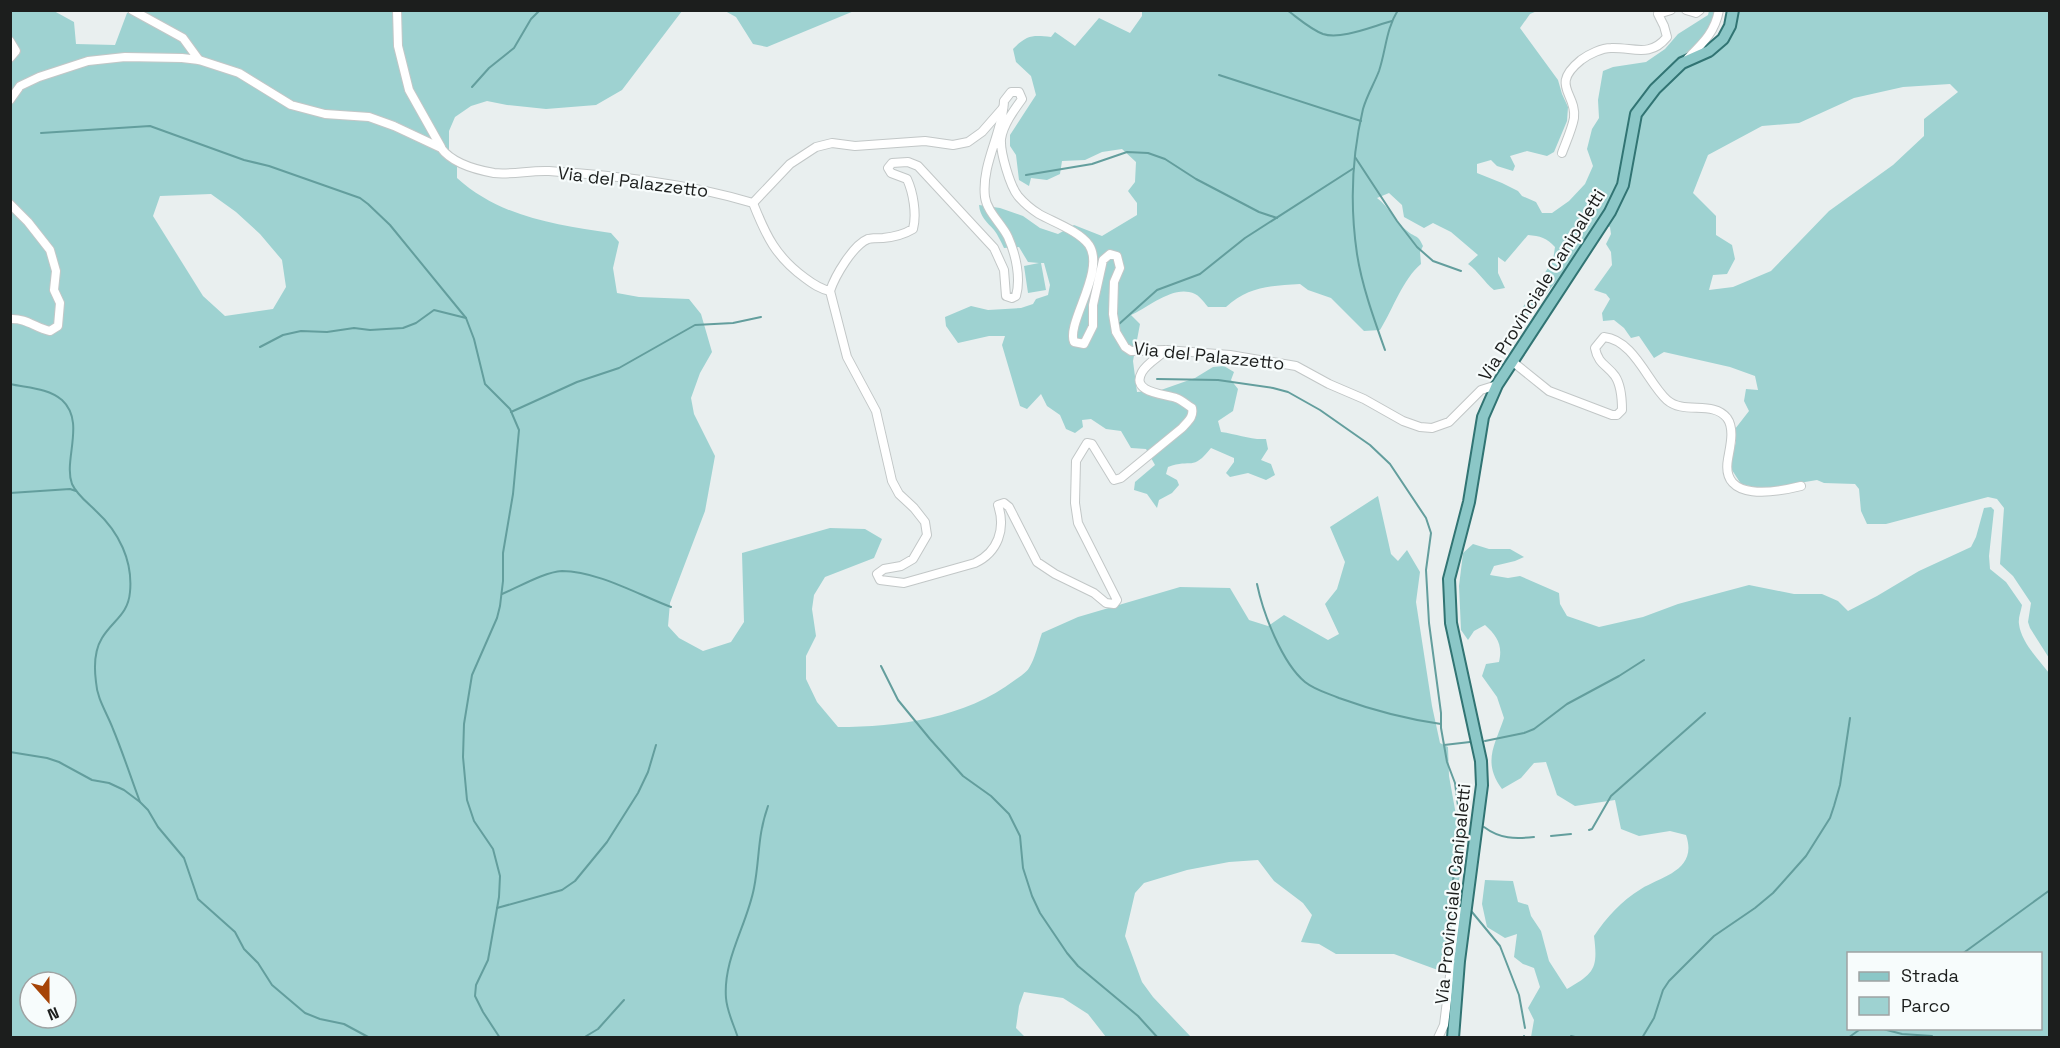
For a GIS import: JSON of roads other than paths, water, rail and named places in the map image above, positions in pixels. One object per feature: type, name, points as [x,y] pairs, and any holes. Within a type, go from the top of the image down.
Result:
[{"type":"main road","name":"Via Provinciale Canipaletti","points":[[1454,1038],[1457,979],[1482,785],[1481,761],[1452,623],[1449,579],[1469,502],[1483,417],[1497,385],[1610,212],[1623,185],[1636,114],[1655,89],[1682,63],[1709,51],[1723,39],[1730,26],[1733,10]]},
{"type":"street","points":[[132,10],[183,38],[199,60]]},
{"type":"street","points":[[397,10],[398,45],[410,90],[441,148]]},
{"type":"street","points":[[1562,153],[1574,117],[1573,106],[1565,89],[1568,74],[1582,59],[1599,51],[1609,48],[1648,51],[1662,43],[1667,37],[1658,14],[1671,10]]},
{"type":"street","points":[[1686,10],[1696,13],[1700,10]]},
{"type":"street","points":[[1682,63],[1706,41],[1716,25],[1719,10]]},
{"type":"street","points":[[10,41],[16,51],[10,58]]},
{"type":"street","name":"Via del Palazzetto","points":[[10,100],[20,86],[39,77],[88,61],[125,57],[182,57],[239,73],[291,105],[325,114],[369,117],[394,126],[441,148],[446,155],[457,162],[495,173],[546,171],[610,175],[718,193],[753,203]]},
{"type":"street","name":"Via del Palazzetto","points":[[1004,107],[1005,97],[1011,92],[1019,92],[1022,99],[1009,118],[1001,139],[1004,162],[1016,194],[1037,213],[1070,229],[1089,245],[1093,261],[1085,299],[1073,331],[1074,342],[1084,344],[1094,326],[1093,305],[1103,260],[1110,254],[1117,256],[1120,268],[1114,282],[1113,295],[1116,332],[1125,347],[1131,351],[1166,350],[1230,355],[1296,366],[1364,399],[1402,421],[1420,427],[1432,428],[1449,422],[1481,390],[1497,385]]},
{"type":"street","points":[[830,291],[821,289],[793,270],[776,252],[766,235],[753,203],[790,164],[816,147],[832,143],[855,147],[925,141],[953,145],[968,142],[982,132],[1004,107]]},
{"type":"street","points":[[1004,107],[987,174],[985,198],[1008,237],[1017,273],[1016,296],[1012,298],[1006,296],[1004,270],[994,248],[918,166],[900,162],[892,163],[888,168],[891,174],[907,179],[912,189],[915,217],[913,229],[892,238],[868,239],[842,266],[830,291],[847,357],[876,411],[892,481],[899,494],[925,522],[927,535],[914,559],[901,566],[884,569],[878,574],[880,580],[904,583],[984,559],[998,543],[1001,525],[998,505],[1004,503],[1009,507],[1037,562],[1055,574],[1094,593],[1106,603],[1114,604],[1117,600],[1078,523],[1075,503],[1076,461],[1087,443],[1092,444],[1114,480],[1121,478],[1191,418],[1192,408],[1178,398],[1148,391],[1142,385],[1140,379],[1143,371],[1166,350]]},
{"type":"street","points":[[10,204],[50,250],[56,271],[54,290],[60,303],[58,326],[50,331],[20,318],[10,319]]},
{"type":"street","points":[[1513,362],[1549,391],[1617,415],[1622,410],[1619,384],[1615,375],[1603,366],[1596,356],[1595,348],[1604,337],[1610,338],[1626,348],[1639,362],[1671,404],[1710,409],[1722,413],[1729,420],[1731,428],[1728,473],[1732,482],[1741,489],[1762,492],[1802,486]]},
{"type":"street","points":[[1438,1038],[1444,1025],[1456,927],[1467,898]]},
{"type":"waterway","points":[[472,87],[489,68],[514,48],[531,19],[540,10]]},
{"type":"waterway","points":[[1287,10],[1313,29],[1330,35],[1348,34],[1392,21]]},
{"type":"waterway","points":[[1385,350],[1359,266],[1353,218],[1353,181],[1356,144],[1363,109],[1379,71],[1389,32],[1398,10]]},
{"type":"waterway","points":[[1219,75],[1361,121]]},
{"type":"waterway","points":[[41,133],[150,126],[360,198],[390,225],[466,318],[474,339],[485,384],[510,409],[519,430],[513,494],[503,553],[500,606],[472,675],[464,724],[463,757],[467,800],[474,821],[493,849],[500,876],[499,897],[488,960],[476,985],[475,996],[500,1038]]},
{"type":"waterway","points":[[1026,175],[1092,164],[1127,152],[1148,153],[1165,159],[1196,179],[1259,212],[1277,218]]},
{"type":"waterway","points":[[1355,157],[1417,247],[1433,261],[1461,271]]},
{"type":"waterway","points":[[1119,324],[1157,290],[1200,274],[1245,238],[1354,168]]},
{"type":"waterway","points":[[260,347],[283,335],[301,331],[403,328],[416,323],[434,310],[466,318]]},
{"type":"waterway","points":[[511,412],[577,382],[619,368],[695,325],[733,323],[761,317]]},
{"type":"waterway","points":[[1157,379],[1218,380],[1288,392],[1320,410],[1370,445],[1390,464],[1426,518],[1431,533],[1426,570],[1429,623],[1441,728],[1447,762],[1455,783],[1462,836],[1452,885],[1462,904]]},
{"type":"waterway","points":[[10,384],[51,393],[62,400],[69,409],[73,430],[70,464],[72,484],[111,528],[127,558],[130,580],[129,600],[123,612],[99,643],[95,671],[100,700],[117,738],[140,802]]},
{"type":"waterway","points":[[10,493],[70,489],[76,491]]},
{"type":"waterway","points":[[502,594],[540,577],[562,571],[603,579],[671,607]]},
{"type":"waterway","points":[[1257,584],[1264,609],[1281,650],[1305,682],[1321,691],[1364,706],[1402,717],[1441,724]]},
{"type":"waterway","points":[[1485,741],[1534,729],[1567,704],[1644,660]]},
{"type":"waterway","points":[[881,666],[898,700],[930,739],[963,776],[991,796],[1009,814],[1020,836],[1023,868],[1032,896],[1040,913],[1067,953],[1078,966],[1138,1016],[1158,1038]]},
{"type":"waterway","points":[[1589,830],[1592,829],[1611,796],[1705,713]]},
{"type":"waterway","points":[[1642,1038],[1654,1018],[1663,990],[1669,981],[1714,936],[1773,893],[1806,856],[1830,818],[1834,806],[1840,785],[1850,718]]},
{"type":"waterway","points":[[1444,745],[1470,742]]},
{"type":"waterway","points":[[497,908],[562,890],[575,881],[607,842],[638,793],[648,772],[656,745]]},
{"type":"waterway","points":[[10,752],[59,762],[92,780],[109,783],[124,790],[140,802],[184,858],[198,899],[235,932],[244,949],[258,963],[272,985],[305,1013],[344,1024],[370,1038]]},
{"type":"waterway","points":[[738,1038],[728,1008],[726,984],[732,956],[751,902],[762,828],[768,806]]},
{"type":"waterway","points":[[1484,827],[1496,834],[1508,837],[1534,837]]},
{"type":"waterway","points":[[1551,836],[1571,834]]},
{"type":"waterway","points":[[1965,952],[2050,890]]},
{"type":"waterway","points":[[1472,912],[1500,946],[1519,995],[1525,1028]]},
{"type":"waterway","points":[[583,1038],[598,1029],[624,1000]]},
{"type":"waterway","points":[[1848,1038],[1859,1030]]},
{"type":"waterway","points":[[1887,1030],[1902,1034],[1932,1036]]},
{"type":"waterway","points":[[1571,1036],[1579,1038]]}]
